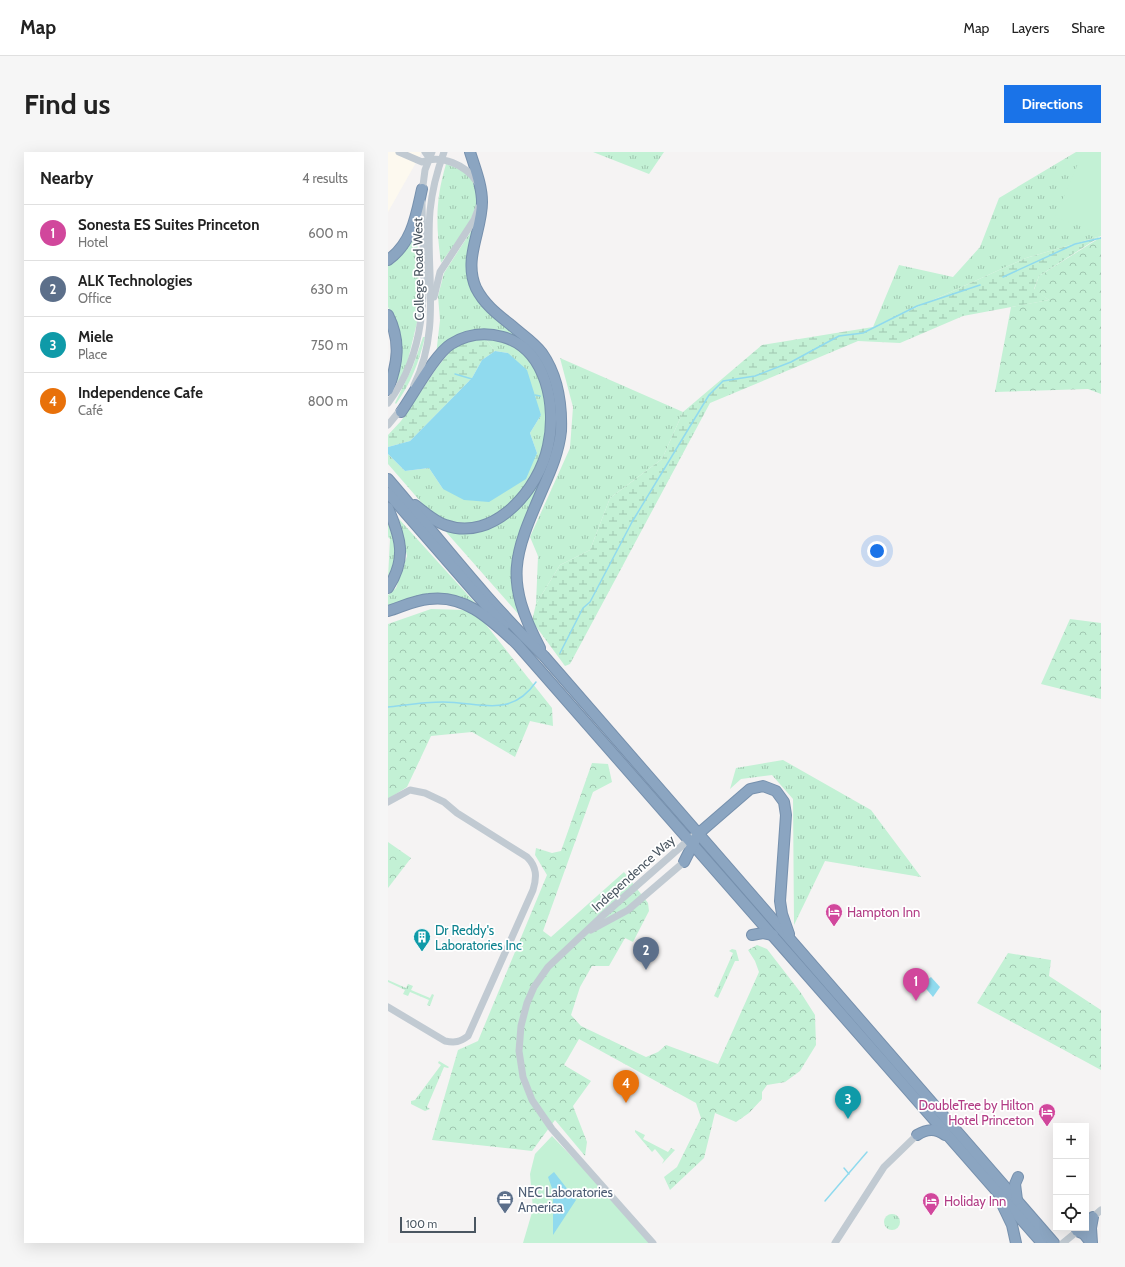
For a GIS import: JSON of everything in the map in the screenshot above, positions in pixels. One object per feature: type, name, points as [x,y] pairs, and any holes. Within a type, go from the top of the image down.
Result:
[{"type":"highway","points":[[470,152],[480,187],[482,202],[481,216],[471,265],[476,287],[488,305],[533,343],[542,353],[551,368],[560,401],[561,422],[558,449],[524,530],[516,565],[516,584],[519,603],[526,622],[544,656]]},
{"type":"highway","points":[[388,260],[402,248],[409,238],[422,189]]},
{"type":"highway","points":[[388,315],[394,327],[398,344],[397,362],[388,390]]},
{"type":"highway","points":[[400,412],[438,357],[450,345],[477,334],[492,334],[510,339],[523,347],[534,358],[542,373],[551,409],[551,426],[548,446],[542,465],[533,484],[522,498],[498,518],[487,524],[471,528],[459,528],[437,521],[405,498]]},
{"type":"highway","points":[[388,479],[525,637],[544,656],[694,839],[710,863],[755,915],[951,1139],[993,1180],[1017,1200],[1054,1243]]},
{"type":"highway","points":[[388,493],[502,622],[517,644]]},
{"type":"highway","points":[[388,508],[396,527],[400,544],[400,560],[396,576],[388,588]]},
{"type":"highway","points":[[388,611],[429,599],[457,601],[477,610],[517,644],[694,839],[791,940],[993,1180],[1042,1243]]},
{"type":"highway","points":[[684,862],[694,839],[750,789],[763,786],[776,791],[784,802],[786,815],[780,901],[782,914],[791,940]]},
{"type":"highway","points":[[684,862],[702,859],[710,863]]},
{"type":"highway","points":[[755,915],[755,926],[752,935],[763,933],[773,935]]},
{"type":"highway","points":[[918,1135],[925,1118],[921,1104]]},
{"type":"highway","points":[[918,1135],[924,1130],[933,1129],[951,1139]]},
{"type":"highway","points":[[993,1180],[1018,1177],[1014,1184],[1017,1200]]},
{"type":"highway","points":[[993,1180],[1005,1209],[1016,1243]]},
{"type":"highway","points":[[1091,1243],[1090,1228],[1093,1217]]},
{"type":"highway","points":[[1080,1231],[1091,1243]]},
{"type":"street","points":[[399,152],[422,162],[431,155]]},
{"type":"street","points":[[425,152],[441,160],[460,166],[468,171],[480,187],[477,213],[440,272],[432,307]]},
{"type":"street","name":"College Road West","points":[[388,425],[400,412],[423,363],[431,328],[430,212],[432,192],[444,152]]},
{"type":"street","name":"College Road West","points":[[388,403],[402,381],[412,361],[421,329],[423,301],[422,189],[425,170],[431,155]]},
{"type":"street","points":[[388,802],[410,790],[415,790],[444,802],[457,813],[527,857],[535,868],[536,875],[533,890],[468,1036],[462,1040],[454,1042],[445,1041],[388,1007]]},
{"type":"street","name":"Independence Way","points":[[653,1243],[552,1129],[532,1100],[523,1077],[519,1051],[521,1026],[527,1004],[534,987],[548,967],[586,933],[600,918],[694,839]]},
{"type":"street","name":"Independence Way","points":[[586,933],[628,910],[684,862]]},
{"type":"street","points":[[835,1243],[884,1167],[918,1135]]},
{"type":"street","points":[[1063,1243],[1078,1231]]},
{"type":"shaded area","points":[[388,152],[422,152],[388,212]]},
{"type":"green space","points":[[593,152],[664,152],[649,174]]},
{"type":"green space","points":[[1076,152],[1101,152],[1101,236],[1026,258],[873,327],[899,265],[953,277],[980,247],[999,198]]},
{"type":"green space","points":[[1083,152],[1101,152],[1101,234],[1055,217]]},
{"type":"green space","points":[[446,164],[463,171],[473,181],[477,193],[476,205],[472,218],[441,263],[437,225],[438,202],[442,177]]},
{"type":"green space","points":[[477,222],[473,289],[520,337],[479,330],[451,338],[436,355],[440,320],[438,296],[444,273]]},
{"type":"green space","points":[[417,233],[420,310],[406,368],[397,384],[401,335],[388,307],[388,265],[394,263]]},
{"type":"green space","points":[[1101,236],[1039,276],[1034,289],[1049,300],[963,316],[900,343],[858,341],[710,403],[570,664],[565,666],[532,621],[536,604],[560,565],[590,550],[610,498],[662,459],[683,412],[762,345],[873,327],[1026,258]]},
{"type":"green space","points":[[1101,237],[1101,394],[1088,389],[995,392],[1011,307],[1049,300],[1034,290],[1039,276]]},
{"type":"green space","points":[[423,337],[425,337],[414,372],[396,404],[395,403],[413,366]]},
{"type":"green space","points":[[484,337],[505,340],[529,355],[548,398],[547,445],[531,483],[499,513],[472,524],[448,521],[427,509],[388,464],[388,454],[405,471],[429,468],[443,489],[537,453],[530,433],[541,415],[508,353],[495,351]]},
{"type":"green space","points":[[484,337],[495,351],[482,360],[472,378],[410,441],[388,447],[388,435],[401,421],[436,369],[451,350],[469,340]]},
{"type":"green space","points":[[560,358],[683,412],[662,459],[610,498],[590,550],[560,565],[536,604],[538,556],[530,537],[570,448],[573,407]]},
{"type":"green space","points":[[547,473],[514,560],[512,587],[521,617],[439,524],[462,530],[521,504]]},
{"type":"green space","points":[[388,517],[393,532],[395,556],[388,578],[390,539],[388,537]]},
{"type":"green space","points":[[399,519],[476,604],[457,598],[388,608],[388,595],[396,588],[407,556]]},
{"type":"green space","points":[[431,609],[465,610],[476,612],[552,708],[553,726],[530,721],[515,757],[472,732],[431,736],[407,787],[388,799],[388,624]]},
{"type":"green space","points":[[1070,619],[1101,623],[1101,699],[1041,684]]},
{"type":"green space","points":[[783,760],[871,810],[921,877],[825,861],[794,925],[793,799],[772,775],[741,779],[730,789],[736,768]]},
{"type":"green space","points":[[592,763],[608,764],[612,782],[593,792],[543,931],[551,937],[624,872],[648,903],[649,911],[633,942],[625,938],[609,966],[592,966],[580,987],[571,1015],[581,1026],[646,1057],[658,1052],[666,1045],[718,1064],[759,972],[755,961],[748,950],[757,945],[767,949],[801,993],[815,1015],[816,1045],[800,1071],[785,1082],[767,1085],[762,1092],[762,1099],[749,1113],[736,1122],[715,1113],[704,1158],[670,1190],[664,1177],[677,1167],[701,1118],[696,1103],[579,1039],[564,1065],[591,1081],[573,1106],[587,1142],[585,1156],[555,1120],[532,1151],[432,1140],[458,1050],[478,1041],[547,875],[535,855],[536,848],[552,853],[561,851]]},
{"type":"green space","points":[[388,842],[411,858],[388,888]]},
{"type":"green space","points":[[732,949],[736,950],[739,961],[735,961],[718,998],[714,996],[733,953],[729,951]]},
{"type":"green space","points":[[1008,953],[1051,960],[1049,976],[1101,1010],[1101,1070],[977,1003]]},
{"type":"green space","points":[[388,980],[406,988],[408,984],[413,986],[411,990],[430,998],[432,994],[434,995],[430,1006],[427,1005],[429,1000],[410,992],[408,996],[403,994],[405,990],[388,982]]},
{"type":"green space","points":[[439,1061],[449,1067],[444,1067],[427,1107],[430,1109],[425,1111],[411,1104],[411,1101],[415,1100],[441,1065],[438,1063]]},
{"type":"green space","points":[[635,1130],[645,1135],[643,1139],[668,1152],[671,1148],[675,1150],[662,1164],[664,1160],[655,1149],[652,1152],[635,1132]]},
{"type":"green space","points":[[552,1136],[655,1243],[523,1243],[533,1209],[530,1174],[535,1154]]},
{"type":"green space","points":[[892,1214],[898,1216],[900,1222],[898,1228],[892,1230],[886,1228],[884,1222],[886,1216]]},
{"type":"water","points":[[495,351],[508,353],[527,370],[541,415],[530,433],[537,453],[526,479],[489,502],[464,500],[443,489],[429,468],[405,471],[388,454],[388,447],[410,441],[472,378],[482,360]]},
{"type":"water","points":[[931,977],[940,987],[933,997],[922,984]]},
{"type":"water","points":[[554,1172],[576,1200],[553,1235],[553,1191],[548,1177]]},
{"type":"waterway","points":[[1003,277],[1075,244],[1101,238]]},
{"type":"waterway","points":[[560,653],[583,608],[590,602],[632,522],[709,395],[723,381],[755,376],[791,362],[839,336],[863,333],[917,306],[980,285]]},
{"type":"waterway","points":[[455,374],[472,379]]},
{"type":"waterway","points":[[535,395],[540,396]]},
{"type":"waterway","points":[[388,707],[436,702],[494,706],[505,705],[516,701],[536,682]]},
{"type":"waterway","points":[[825,1201],[867,1152]]},
{"type":"waterway","points":[[844,1168],[849,1174]]},
{"type":"place","name":"Hampton Inn","points":[[834,927]]},
{"type":"place","name":"Dr Reddy's Laboratories Inc","points":[[422,952]]},
{"type":"place","name":"ALK Technologies","points":[[646,970]]},
{"type":"place","name":"Sonesta ES Suites Princeton","points":[[916,1001]]},
{"type":"place","name":"Independence Cafe","points":[[626,1103]]},
{"type":"place","name":"Miele","points":[[848,1119]]},
{"type":"place","name":"DoubleTree by Hilton Hotel Princeton","points":[[1047,1127]]},
{"type":"place","name":"NEC Laboratories America","points":[[505,1214]]},
{"type":"place","name":"Holiday Inn","points":[[931,1216]]}]
